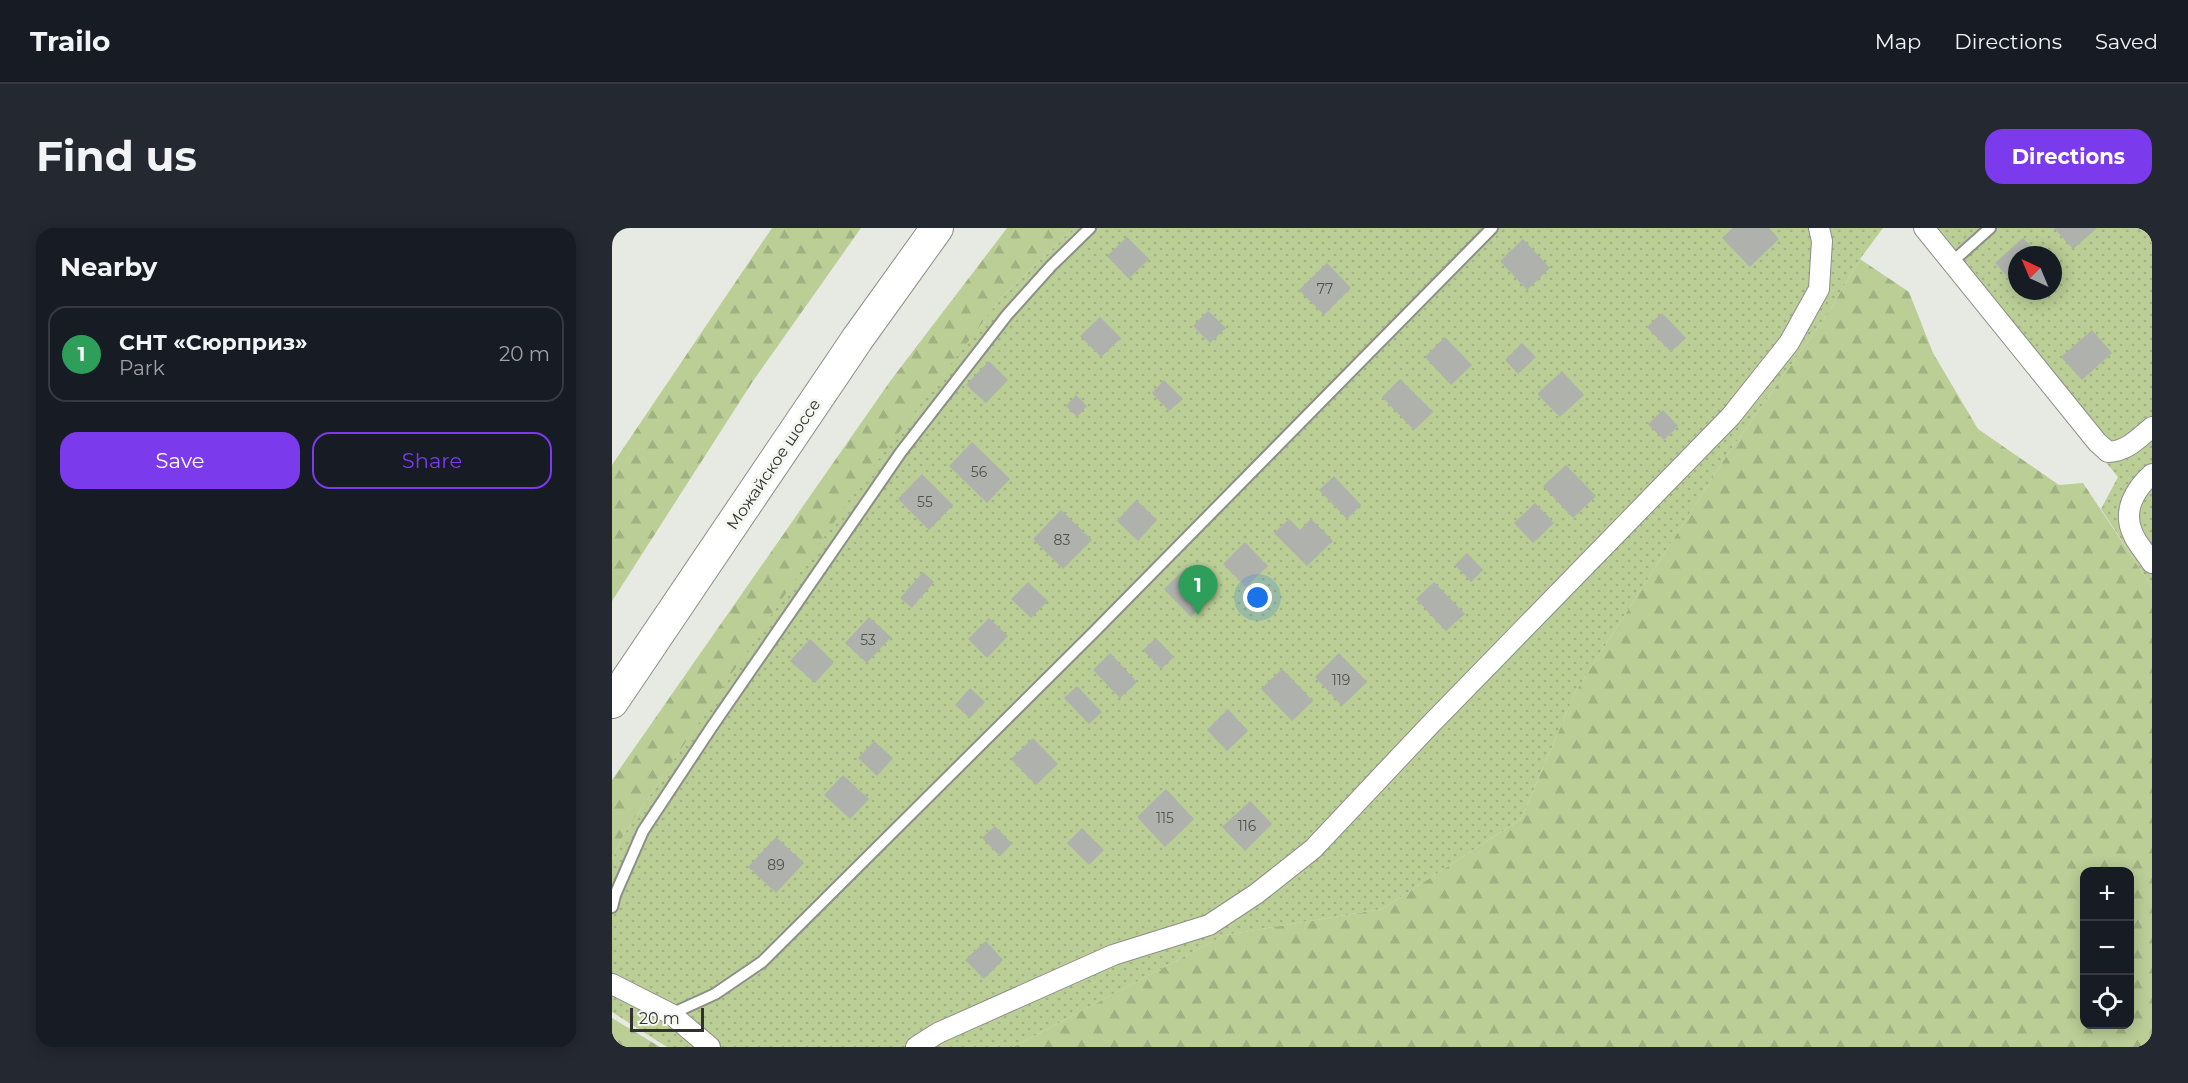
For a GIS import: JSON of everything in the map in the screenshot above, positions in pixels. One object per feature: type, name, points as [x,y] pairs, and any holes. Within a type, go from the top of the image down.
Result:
[{"type":"main road","name":"Можайское шоссе","points":[[612,702],[858,338],[937,228]]},
{"type":"street","points":[[916,1047],[938,1033],[1113,955],[1209,925],[1256,894],[1312,849],[1731,416],[1789,343],[1819,289],[1822,241],[1819,228]]},
{"type":"street","points":[[1924,228],[2097,442],[2108,452],[2120,451],[2152,427]]},
{"type":"street","points":[[2152,474],[2133,494],[2129,514],[2132,533],[2152,562]]},
{"type":"street","points":[[612,984],[671,1014],[710,1047]]},
{"type":"lane","points":[[612,907],[643,831],[901,452],[1006,315],[1090,228]]},
{"type":"lane","points":[[671,1014],[715,994],[762,962],[1094,632],[1492,228]]},
{"type":"lane","points":[[1952,262],[1990,228]]},
{"type":"green space","points":[[772,228],[861,228],[753,381],[612,601],[612,465]]},
{"type":"green space","points":[[1007,228],[1074,228],[1001,298],[823,539],[624,834],[612,859],[612,780],[891,380]]},
{"type":"green space","points":[[1074,228],[1883,228],[1860,259],[1828,313],[1729,452],[1576,691],[1521,819],[1382,909],[1225,935],[1013,1047],[667,1047],[612,1012],[612,859],[624,834],[859,485],[1001,298]]},
{"type":"green space","points":[[1914,228],[2152,228],[2152,587],[2101,509],[2118,477]]},
{"type":"green space","points":[[1860,259],[1909,292],[1933,353],[1978,429],[2059,485],[2083,483],[2152,587],[2152,1047],[1013,1047],[1225,935],[1382,909],[1521,819],[1576,691],[1729,452],[1828,313]]},
{"type":"green space","points":[[612,1018],[660,1047],[612,1047]]},
{"type":"building","points":[[1733,228],[1769,228],[1779,239],[1750,267],[1722,238]]},
{"type":"building","points":[[2054,228],[2097,228],[2073,249]]},
{"type":"building","points":[[1127,237],[1149,259],[1129,279],[1107,256]]},
{"type":"building","points":[[2023,238],[2031,246],[2014,246]]},
{"type":"building","points":[[1523,239],[1550,268],[1527,290],[1500,261]]},
{"type":"building","points":[[2008,251],[2008,277],[1995,263]]},
{"type":"building","points":[[1327,263],[1351,288],[1324,315],[1299,290]]},
{"type":"building","points":[[1208,311],[1226,328],[1210,343],[1193,326]]},
{"type":"building","points":[[1662,313],[1686,338],[1671,352],[1647,327]]},
{"type":"building","points":[[1100,317],[1121,338],[1101,357],[1080,336]]},
{"type":"building","points":[[2092,330],[2112,353],[2082,380],[2061,357]]},
{"type":"building","points":[[1445,337],[1472,365],[1451,385],[1425,357]]},
{"type":"building","points":[[1522,343],[1536,357],[1518,374],[1505,360]]},
{"type":"building","points":[[989,361],[1008,380],[986,403],[966,385]]},
{"type":"building","points":[[1562,371],[1584,395],[1560,417],[1537,394]]},
{"type":"building","points":[[1400,379],[1433,412],[1414,430],[1382,397]]},
{"type":"building","points":[[1164,380],[1183,399],[1169,411],[1152,393]]},
{"type":"building","points":[[1076,395],[1087,406],[1077,417],[1066,406]]},
{"type":"building","points":[[1663,410],[1678,426],[1664,440],[1648,424]]},
{"type":"building","points":[[972,442],[1010,479],[987,503],[949,466]]},
{"type":"building","points":[[1566,465],[1596,496],[1573,518],[1543,486]]},
{"type":"building","points":[[922,474],[953,505],[929,530],[898,499]]},
{"type":"building","points":[[1334,476],[1361,505],[1347,519],[1319,490]]},
{"type":"building","points":[[1136,500],[1157,520],[1138,541],[1117,521]]},
{"type":"building","points":[[1535,503],[1554,523],[1533,543],[1514,523]]},
{"type":"building","points":[[1061,510],[1092,540],[1063,569],[1033,539]]},
{"type":"building","points":[[1289,519],[1300,530],[1311,519],[1333,541],[1307,566],[1274,533]]},
{"type":"building","points":[[1245,542],[1268,566],[1246,587],[1223,564]]},
{"type":"building","points":[[1467,553],[1483,570],[1471,582],[1455,565]]},
{"type":"building","points":[[1187,567],[1214,595],[1191,617],[1164,589]]},
{"type":"building","points":[[923,572],[934,582],[912,608],[900,598]]},
{"type":"building","points":[[1028,582],[1048,601],[1031,618],[1011,599]]},
{"type":"building","points":[[1434,582],[1465,614],[1446,631],[1416,599]]},
{"type":"building","points":[[869,617],[891,637],[867,663],[845,643]]},
{"type":"building","points":[[989,618],[1008,636],[987,658],[968,639]]},
{"type":"building","points":[[1156,638],[1174,657],[1161,669],[1143,650]]},
{"type":"building","points":[[810,639],[834,662],[815,683],[790,661]]},
{"type":"building","points":[[1110,653],[1137,682],[1120,698],[1093,670]]},
{"type":"building","points":[[1339,653],[1367,682],[1342,706],[1315,677]]},
{"type":"building","points":[[1282,669],[1313,701],[1292,721],[1261,689]]},
{"type":"building","points":[[1077,686],[1102,712],[1089,724],[1064,698]]},
{"type":"building","points":[[970,688],[985,702],[970,718],[955,705]]},
{"type":"building","points":[[1228,709],[1248,731],[1227,751],[1207,730]]},
{"type":"building","points":[[1033,738],[1058,764],[1036,785],[1011,759]]},
{"type":"building","points":[[874,741],[893,758],[877,776],[858,758]]},
{"type":"building","points":[[843,775],[869,799],[850,819],[824,795]]},
{"type":"building","points":[[1166,789],[1194,819],[1165,847],[1137,817]]},
{"type":"building","points":[[1250,801],[1272,824],[1245,851],[1222,827]]},
{"type":"building","points":[[995,826],[1012,844],[1000,856],[982,838]]},
{"type":"building","points":[[1082,828],[1104,850],[1089,865],[1067,843]]},
{"type":"building","points":[[776,837],[804,863],[776,893],[748,867]]},
{"type":"building","points":[[986,941],[1003,960],[984,979],[965,960]]},
{"type":"place","name":"СНТ «Сюрприз»","points":[[1198,615]]}]
